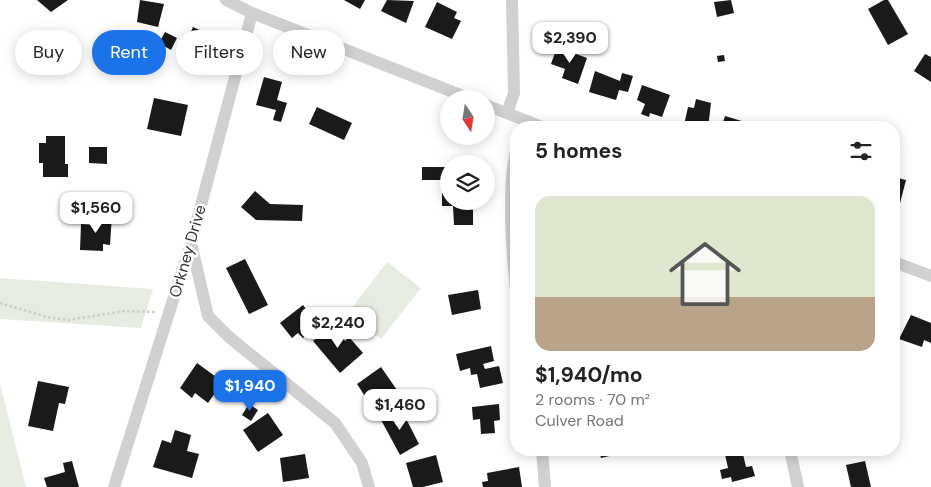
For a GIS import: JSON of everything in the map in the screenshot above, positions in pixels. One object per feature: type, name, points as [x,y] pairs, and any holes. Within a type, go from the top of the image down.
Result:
[{"type":"street","points":[[226,0],[252,13],[448,90]]},
{"type":"street","points":[[507,113],[514,93],[512,0]]},
{"type":"street","name":"Orkney Drive","points":[[114,487],[190,243],[252,13]]},
{"type":"street","points":[[495,108],[521,121]]},
{"type":"street","points":[[190,243],[208,316],[229,337],[335,423],[362,463],[369,487]]},
{"type":"street","points":[[900,264],[931,276]]},
{"type":"street","points":[[542,456],[545,487]]},
{"type":"street","points":[[791,456],[798,487]]},
{"type":"path","points":[[0,303],[47,317],[68,320],[125,311],[169,313]]},
{"type":"shaded area","points":[[387,262],[421,288],[381,339],[348,313]]},
{"type":"shaded area","points":[[0,278],[153,289],[141,328],[0,319]]},
{"type":"shaded area","points":[[0,384],[26,487],[0,487]]},
{"type":"building","points":[[37,0],[68,0],[51,12]]},
{"type":"building","points":[[140,0],[164,4],[158,27],[137,22]]},
{"type":"building","points":[[344,0],[365,0],[360,9]]},
{"type":"building","points":[[387,0],[414,1],[406,23],[381,11]]},
{"type":"building","points":[[731,0],[734,13],[717,17],[714,2]]},
{"type":"building","points":[[884,0],[888,0],[908,34],[888,45],[868,9]]},
{"type":"building","points":[[437,2],[457,12],[454,18],[461,21],[452,39],[425,27]]},
{"type":"building","points":[[166,32],[176,38],[171,50],[166,47]]},
{"type":"building","points":[[557,47],[587,58],[578,84],[562,78],[565,69],[551,64]]},
{"type":"building","points":[[925,54],[931,57],[931,82],[914,71]]},
{"type":"building","points":[[724,55],[725,61],[718,62],[717,56]]},
{"type":"building","points":[[595,71],[620,81],[622,73],[633,76],[628,92],[619,90],[616,100],[589,92]]},
{"type":"building","points":[[264,77],[282,82],[277,100],[287,103],[281,122],[273,120],[276,110],[256,105]]},
{"type":"building","points":[[642,85],[670,95],[662,117],[650,113],[649,117],[641,114],[645,104],[637,100]]},
{"type":"building","points":[[154,98],[188,105],[181,136],[147,129]]},
{"type":"building","points":[[696,99],[711,103],[709,121],[685,121],[688,107],[694,108]]},
{"type":"building","points":[[317,107],[352,123],[344,140],[309,124]]},
{"type":"building","points":[[725,116],[742,121],[723,121]]},
{"type":"building","points":[[46,136],[65,136],[65,164],[68,164],[68,177],[43,177],[43,163],[39,163],[39,143],[46,143]]},
{"type":"building","points":[[89,147],[107,147],[107,164],[89,163]]},
{"type":"building","points":[[422,167],[440,167],[440,180],[422,180]]},
{"type":"building","points":[[900,178],[906,180],[900,203]]},
{"type":"building","points":[[255,191],[270,204],[303,205],[302,221],[256,220],[241,207]]},
{"type":"building","points":[[453,210],[473,210],[473,225],[454,225]]},
{"type":"building","points":[[97,214],[112,215],[110,245],[103,244],[103,251],[80,250],[81,224],[96,225]]},
{"type":"building","points":[[245,259],[268,305],[249,314],[226,268]]},
{"type":"building","points":[[478,290],[481,309],[452,315],[448,295]]},
{"type":"building","points":[[303,305],[318,325],[303,338],[298,333],[292,338],[280,323]]},
{"type":"building","points":[[911,315],[931,323],[931,343],[924,340],[922,347],[900,339]]},
{"type":"building","points":[[331,325],[345,341],[349,337],[363,353],[340,373],[313,341]]},
{"type":"building","points":[[491,346],[494,361],[483,364],[485,369],[499,366],[503,383],[480,388],[477,374],[471,375],[470,368],[460,371],[456,354]]},
{"type":"building","points":[[197,363],[223,382],[208,403],[195,393],[192,398],[180,388]]},
{"type":"building","points":[[381,367],[397,390],[372,407],[357,384]]},
{"type":"building","points":[[38,381],[69,387],[65,404],[59,403],[53,431],[28,426]]},
{"type":"building","points":[[249,404],[258,410],[251,421],[242,415]]},
{"type":"building","points":[[499,404],[500,420],[494,421],[495,433],[481,434],[480,419],[473,420],[472,407]]},
{"type":"building","points":[[400,407],[419,444],[400,455],[380,418]]},
{"type":"building","points":[[268,413],[283,435],[258,452],[243,430]]},
{"type":"building","points":[[175,430],[191,435],[187,451],[199,454],[192,478],[153,467],[162,440],[171,443]]},
{"type":"building","points":[[305,454],[309,478],[283,482],[280,458]]},
{"type":"building","points":[[436,455],[443,482],[423,487],[413,487],[406,463]]},
{"type":"building","points":[[725,456],[743,456],[746,467],[752,466],[755,476],[732,482],[731,477],[722,479],[720,470],[728,468]]},
{"type":"building","points":[[72,461],[79,487],[47,487],[44,478],[65,472],[63,463]]},
{"type":"building","points":[[865,461],[871,487],[851,487],[846,465]]},
{"type":"building","points":[[519,467],[522,487],[483,487],[482,482],[488,481],[487,473]]}]
